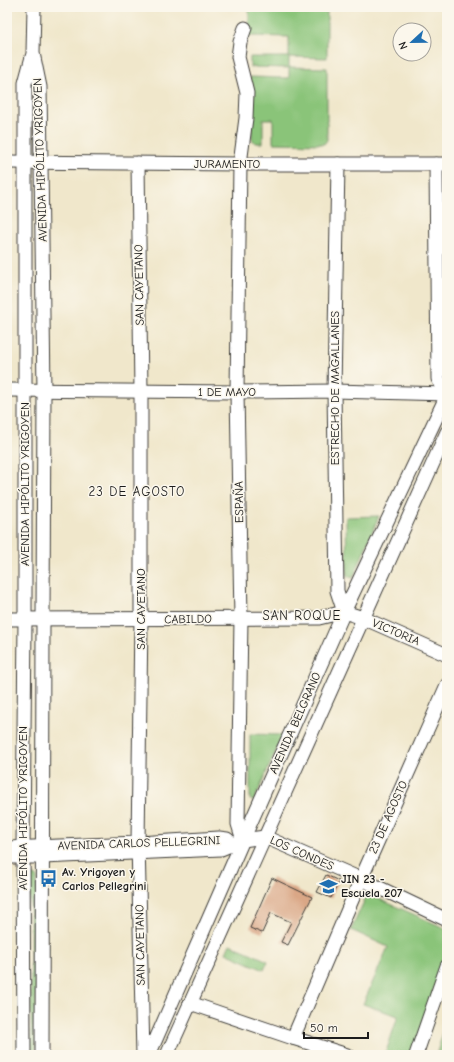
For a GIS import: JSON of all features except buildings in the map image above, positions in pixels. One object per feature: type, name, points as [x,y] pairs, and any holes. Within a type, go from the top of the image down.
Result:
[{"type":"street","points":[[34,7],[34,53]]},
{"type":"street","name":"ESPAÑA","points":[[238,842],[241,618],[237,392],[240,164],[246,118],[247,93],[238,58],[240,42],[246,28]]},
{"type":"street","name":"AVENIDA HIPÓLITO YRIGOYEN","points":[[34,53],[40,87],[44,391],[42,1055]]},
{"type":"street","name":"AVENIDA HIPÓLITO YRIGOYEN","points":[[24,1055],[24,162],[25,83],[34,53]]},
{"type":"street","name":"JURAMENTO","points":[[7,162],[441,164]]},
{"type":"street","name":"SAN CAYETANO","points":[[138,163],[141,619],[138,848],[143,1055]]},
{"type":"street","name":"ESTRECHO DE MAGALLANES","points":[[338,164],[334,391],[337,590],[344,612]]},
{"type":"street","points":[[441,164],[438,379],[447,394]]},
{"type":"street","name":"1 DE MAYO","points":[[7,390],[237,392],[334,391],[447,394]]},
{"type":"street","name":"AVENIDA BELGRANO","points":[[149,1055],[238,842],[447,394]]},
{"type":"street","name":"AVENIDA BELGRANO","points":[[167,1055],[447,432]]},
{"type":"street","name":"CABILDO","points":[[7,619],[319,618],[344,612]]},
{"type":"street","name":"VICTORIA","points":[[344,612],[363,618],[447,654]]},
{"type":"street","name":"23 DE AGOSTO","points":[[293,1038],[361,879],[447,685]]},
{"type":"street","name":"LOS CONDES","points":[[238,842],[265,837],[361,879],[447,920]]},
{"type":"street","name":"AVENIDA CARLOS PELLEGRINI","points":[[23,852],[138,848],[219,838],[238,842]]},
{"type":"street","points":[[7,848],[23,852]]},
{"type":"street","points":[[7,857],[23,852]]},
{"type":"street","points":[[416,1055],[447,966]]},
{"type":"street","points":[[190,1003],[347,1055]]},
{"type":"green space","points":[[249,7],[327,7],[327,58],[289,57],[289,37],[249,36]]},
{"type":"green space","points":[[250,57],[289,57],[289,67],[327,68],[327,140],[324,144],[273,143],[273,119],[263,119],[263,143],[255,143],[252,139],[250,77],[289,78],[289,68],[250,67]]},
{"type":"green space","points":[[379,516],[353,578],[347,576],[346,517]]},
{"type":"green space","points":[[250,734],[283,735],[254,801],[250,800]]},
{"type":"green space","points":[[30,876],[37,876],[36,1055],[31,1055]]},
{"type":"green space","points":[[370,895],[447,929],[447,950],[412,1055],[385,1055],[398,1016],[363,1004],[388,947],[351,930],[366,897]]},
{"type":"green space","points":[[230,944],[268,961],[264,970],[226,953]]},
{"type":"green space","points":[[443,1033],[447,1034],[447,1055],[436,1055]]},
{"type":"place","name":"Av. Yrigoyen y Carlos Pellegrini","points":[[49,879]]},
{"type":"place","name":"JIN 23 - Escuela 207","points":[[328,886]]},
{"type":"district","name":"23 DE AGOSTO","points":[[137,491]]},
{"type":"district","name":"SAN ROQUE","points":[[302,615]]}]
